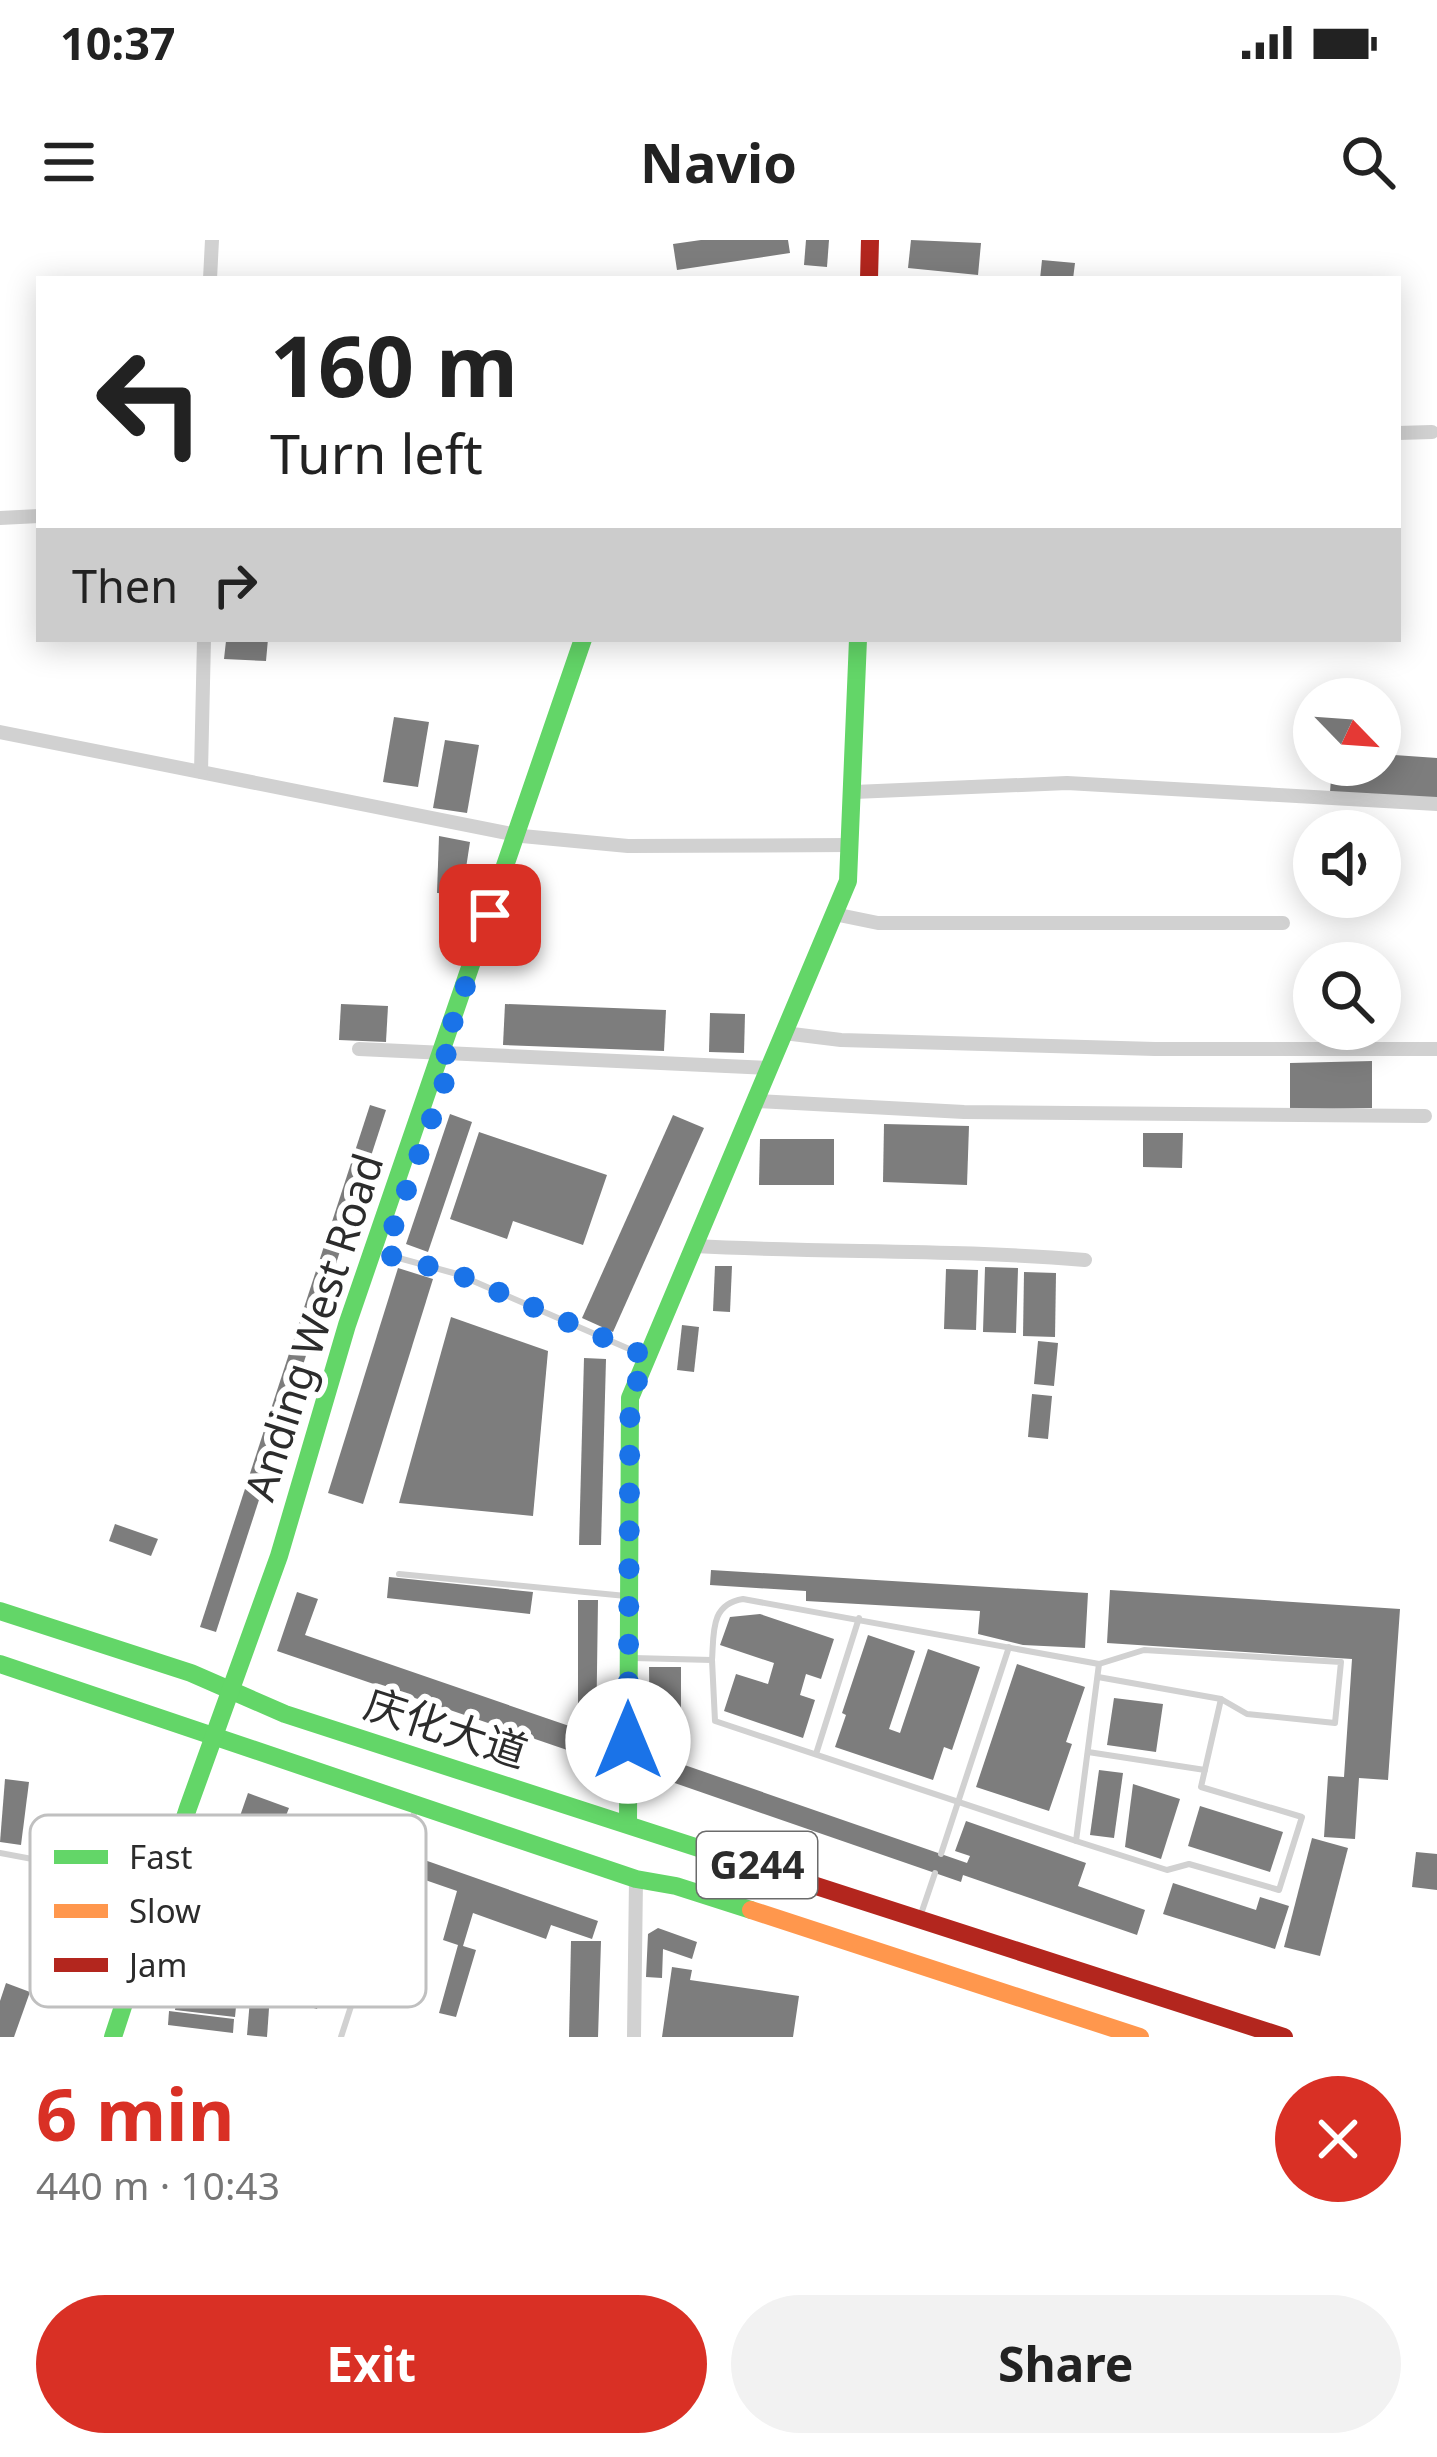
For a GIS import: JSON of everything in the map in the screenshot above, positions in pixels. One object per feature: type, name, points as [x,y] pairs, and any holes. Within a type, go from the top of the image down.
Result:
[{"type":"main road","points":[[868,276],[870,240]]},
{"type":"main road","name":"Anding West Road","points":[[190,1815],[290,1561],[358,1328],[582,642]]},
{"type":"main road","name":"Anding West Road","points":[[522,836],[594,642]]},
{"type":"main road","points":[[628,1824],[630,1398],[848,880],[858,642]]},
{"type":"main road","name":"Anding West Road","points":[[236,1693],[346,1325],[448,1055]]},
{"type":"main road","name":"庆化大道","points":[[0,1611],[191,1673],[285,1714],[1284,2037]]},
{"type":"main road","name":"庆化大道","points":[[0,1664],[636,1879],[676,1886],[1140,2037]]},
{"type":"main road","name":"Anding West Road","points":[[196,1815],[220,1737]]},
{"type":"main road","name":"Anding West Road","points":[[113,2037],[123,2007]]},
{"type":"main road","name":"Anding West Road","points":[[126,2037],[135,2007]]},
{"type":"street","points":[[210,276],[212,240]]},
{"type":"street","points":[[1401,433],[1432,432]]},
{"type":"street","points":[[0,518],[36,516]]},
{"type":"street","points":[[201,772],[204,642]]},
{"type":"street","points":[[0,732],[522,836],[628,847],[850,845]]},
{"type":"street","points":[[854,792],[1067,783],[1437,804]]},
{"type":"street","points":[[834,914],[878,922],[1283,923]]},
{"type":"street","points":[[784,1033],[841,1040],[1155,1049],[1437,1048]]},
{"type":"street","points":[[359,1049],[770,1068]]},
{"type":"street","points":[[756,1101],[1010,1113],[1425,1116]]},
{"type":"street","points":[[695,1246],[1004,1253],[1085,1260]]},
{"type":"street","points":[[634,2037],[636,1879]]},
{"type":"lane","points":[[384,1254],[457,1274],[648,1357]]},
{"type":"lane","points":[[399,1574],[629,1597]]},
{"type":"lane","points":[[1097,1677],[1221,1699],[1246,1714],[1335,1724],[1341,1662],[1144,1650],[1100,1664],[734,1599],[716,1617],[715,1721],[1166,1870],[1189,1864],[1279,1890],[1303,1817],[1201,1787],[1221,1699]]},
{"type":"lane","points":[[816,1754],[859,1618]]},
{"type":"lane","points":[[941,1854],[1009,1647]]},
{"type":"lane","points":[[629,1658],[712,1660]]},
{"type":"lane","points":[[1076,1841],[1100,1664]]},
{"type":"lane","points":[[1088,1752],[1205,1770]]},
{"type":"lane","points":[[414,1815],[417,1805]]},
{"type":"lane","points":[[0,1853],[30,1859]]},
{"type":"lane","points":[[920,1917],[935,1873]]},
{"type":"lane","points":[[340,2037],[350,2007]]},
{"type":"building","points":[[788,240],[790,253],[677,270],[673,244]]},
{"type":"building","points":[[806,240],[829,240],[827,267],[804,265]]},
{"type":"building","points":[[911,240],[981,243],[978,275],[908,268]]},
{"type":"building","points":[[1042,260],[1075,263],[1073,276],[1040,276]]},
{"type":"building","points":[[226,642],[268,642],[266,661],[224,659]]},
{"type":"building","points":[[394,717],[429,722],[418,787],[383,782]]},
{"type":"building","points":[[445,740],[479,745],[467,813],[433,808]]},
{"type":"building","points":[[1401,755],[1437,758],[1437,800],[1330,792],[1330,786],[1401,786]]},
{"type":"building","points":[[439,836],[470,842],[462,894],[437,893]]},
{"type":"building","points":[[341,1004],[388,1006],[386,1042],[339,1040]]},
{"type":"building","points":[[505,1004],[666,1010],[664,1051],[503,1045]]},
{"type":"building","points":[[710,1013],[745,1014],[744,1053],[709,1052]]},
{"type":"building","points":[[1372,1061],[1372,1108],[1290,1110],[1290,1063]]},
{"type":"building","points":[[370,1105],[386,1110],[216,1632],[200,1627]]},
{"type":"building","points":[[450,1114],[472,1122],[428,1252],[406,1244]]},
{"type":"building","points":[[673,1115],[704,1128],[613,1332],[582,1318]]},
{"type":"building","points":[[884,1124],[969,1126],[967,1185],[883,1182]]},
{"type":"building","points":[[479,1132],[607,1175],[583,1245],[513,1221],[507,1239],[450,1219]]},
{"type":"building","points":[[1143,1133],[1183,1133],[1182,1168],[1143,1167]]},
{"type":"building","points":[[760,1139],[834,1139],[834,1185],[759,1185]]},
{"type":"building","points":[[715,1266],[732,1266],[730,1312],[713,1311]]},
{"type":"building","points":[[985,1267],[1018,1268],[1016,1333],[983,1332]]},
{"type":"building","points":[[398,1268],[433,1279],[363,1504],[328,1493]]},
{"type":"building","points":[[946,1269],[978,1270],[976,1330],[944,1329]]},
{"type":"building","points":[[1024,1272],[1056,1273],[1055,1337],[1023,1336]]},
{"type":"building","points":[[451,1317],[548,1351],[533,1516],[399,1503]]},
{"type":"building","points":[[682,1325],[699,1327],[694,1372],[677,1370]]},
{"type":"building","points":[[1038,1341],[1058,1343],[1054,1386],[1034,1384]]},
{"type":"building","points":[[584,1358],[606,1359],[601,1545],[579,1545]]},
{"type":"building","points":[[1032,1394],[1052,1396],[1048,1439],[1028,1437]]},
{"type":"building","points":[[115,1524],[158,1539],[151,1556],[109,1541]]},
{"type":"building","points":[[711,1570],[1088,1593],[1085,1648],[1023,1645],[978,1634],[980,1611],[806,1601],[806,1591],[710,1585]]},
{"type":"building","points":[[389,1577],[533,1592],[530,1614],[387,1598]]},
{"type":"building","points":[[1110,1590],[1400,1609],[1388,1780],[1359,1778],[1355,1839],[1324,1837],[1328,1776],[1344,1777],[1352,1659],[1107,1643]]},
{"type":"building","points":[[297,1592],[318,1599],[305,1635],[578,1729],[578,1600],[598,1600],[596,1741],[582,1752],[570,1751],[277,1651]]},
{"type":"building","points":[[760,1614],[834,1639],[821,1679],[806,1674],[800,1695],[815,1700],[803,1738],[724,1711],[736,1674],[768,1684],[774,1663],[720,1645],[730,1617]]},
{"type":"building","points":[[868,1635],[915,1651],[889,1729],[900,1733],[928,1649],[980,1667],[952,1750],[944,1747],[933,1780],[835,1747]]},
{"type":"building","points":[[1017,1664],[1085,1687],[1049,1811],[976,1787]]},
{"type":"building","points":[[649,1667],[681,1667],[681,1747],[662,1747],[670,1768],[673,1761],[967,1863],[970,1856],[955,1851],[966,1821],[1086,1863],[1078,1886],[1145,1910],[1137,1935],[963,1875],[961,1882],[666,1780],[650,1757]]},
{"type":"building","points":[[1114,1698],[1163,1704],[1156,1752],[1107,1745]]},
{"type":"building","points":[[1099,1770],[1123,1773],[1114,1838],[1090,1835]]},
{"type":"building","points":[[5,1779],[29,1782],[21,1845],[0,1842]]},
{"type":"building","points":[[1133,1784],[1180,1799],[1161,1859],[1125,1847]]},
{"type":"building","points":[[248,1793],[289,1808],[286,1815],[240,1815]]},
{"type":"building","points":[[1200,1806],[1283,1832],[1270,1872],[1188,1846]]},
{"type":"building","points":[[1312,1838],[1348,1848],[1320,1956],[1284,1947]]},
{"type":"building","points":[[1416,1852],[1437,1854],[1437,1890],[1412,1887]]},
{"type":"building","points":[[426,1861],[598,1921],[592,1939],[551,1925],[546,1939],[473,1913],[463,1946],[476,1950],[456,2017],[439,2013],[458,1945],[443,1940],[457,1891],[426,1880]]},
{"type":"building","points":[[1173,1883],[1256,1910],[1260,1897],[1289,1906],[1275,1949],[1163,1914]]},
{"type":"building","points":[[658,1928],[697,1942],[692,1959],[663,1949],[662,1978],[646,1977],[648,1934]]},
{"type":"building","points":[[571,1941],[601,1941],[598,2037],[569,2037]]},
{"type":"building","points":[[672,1967],[692,1970],[690,1980],[799,1996],[793,2037],[662,2037]]},
{"type":"building","points":[[6,1983],[30,1992],[14,2037],[0,2037],[0,2001]]},
{"type":"building","points":[[175,2007],[236,2007],[235,2017]]},
{"type":"building","points":[[249,2007],[269,2007],[267,2037],[247,2035]]},
{"type":"building","points":[[169,2011],[234,2019],[233,2033],[168,2025]]},
{"type":"traffic: fast","points":[[186,1815],[279,1556],[347,1325],[582,642]]},
{"type":"traffic: fast","points":[[628,1824],[630,1398],[848,881],[858,642]]},
{"type":"traffic: fast","points":[[0,1611],[191,1673],[285,1714],[751,1865]]},
{"type":"traffic: fast","points":[[0,1664],[636,1879],[676,1886],[751,1910]]},
{"type":"traffic: fast","points":[[113,2037],[123,2007]]},
{"type":"traffic: slow","points":[[751,1910],[1140,2037]]},
{"type":"traffic: jam","points":[[869,276],[870,240]]},
{"type":"traffic: jam","points":[[751,1865],[1284,2037]]},
{"type":"route","points":[[490,915],[442,1054],[454,1055],[384,1254],[457,1274],[648,1357],[630,1398],[628,1741]]}]
